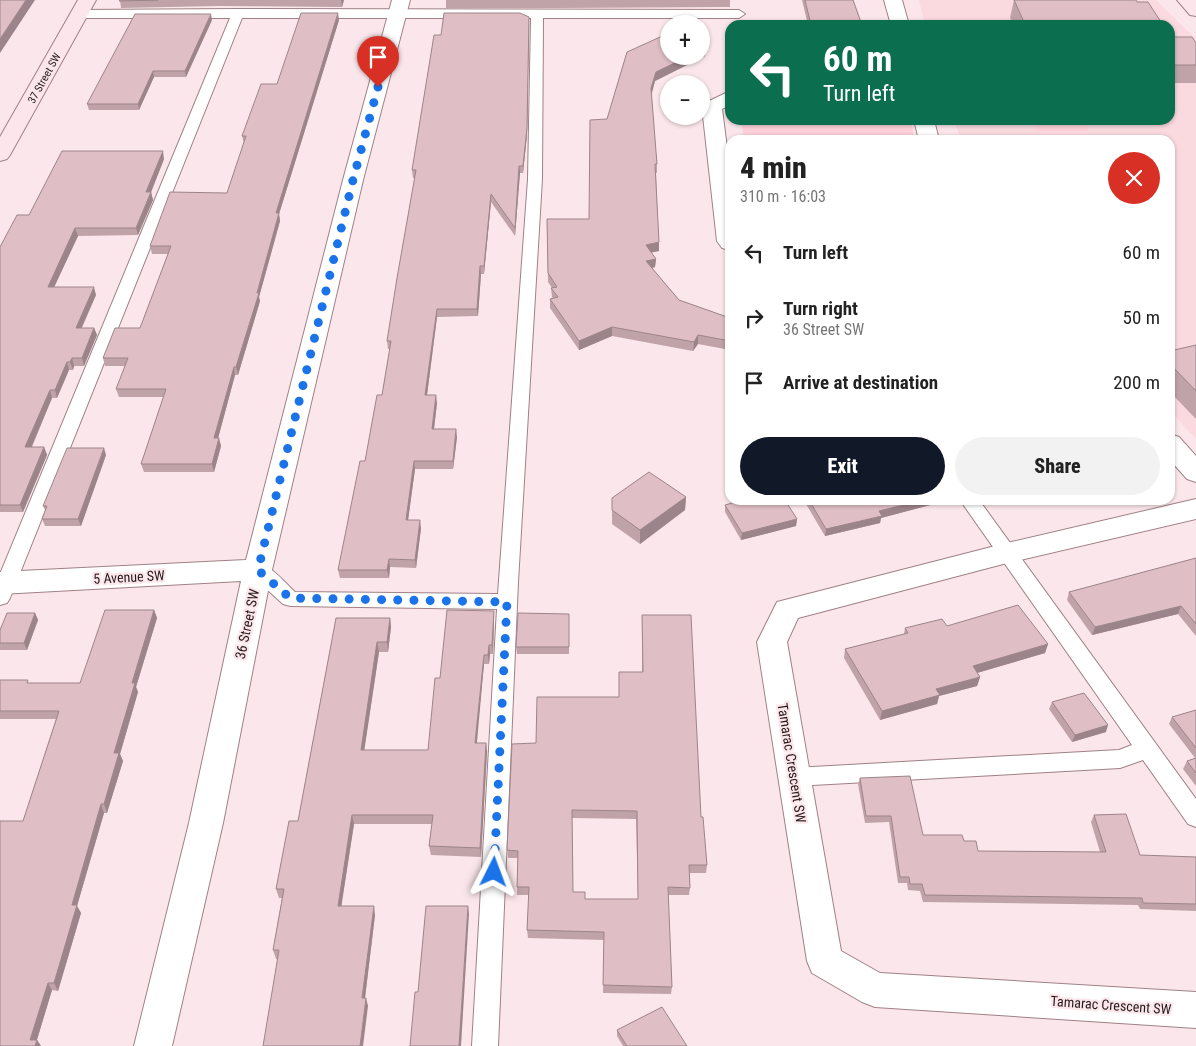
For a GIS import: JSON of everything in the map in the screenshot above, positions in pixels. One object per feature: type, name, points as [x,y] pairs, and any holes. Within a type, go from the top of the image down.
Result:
[{"type":"street","points":[[893,0],[899,20]]},
{"type":"street","points":[[1186,0],[1196,11]]},
{"type":"street","name":"36 Street SW","points":[[154,1046],[206,823],[258,570],[353,180],[400,6]]},
{"type":"street","name":"37 Street SW","points":[[0,155],[83,7]]},
{"type":"street","points":[[725,100],[712,107],[725,216]]},
{"type":"street","points":[[1175,449],[1196,473]]},
{"type":"street","name":"Tamarac Crescent SW","points":[[1196,509],[1007,553],[788,610],[772,642],[825,961],[875,990],[1196,1010]]},
{"type":"street","name":"5 Avenue SW","points":[[2,588],[258,570]]},
{"type":"lane","points":[[83,7],[238,13],[400,6],[537,13],[740,19],[736,0]]},
{"type":"lane","points":[[2,588],[238,13]]},
{"type":"lane","points":[[485,1046],[507,602],[535,179],[537,13]]},
{"type":"lane","points":[[973,505],[1196,818]]},
{"type":"lane","points":[[258,570],[290,598],[507,602]]},
{"type":"lane","points":[[794,777],[1120,759],[1147,749]]},
{"type":"shaded area","points":[[919,0],[1156,0],[1196,39],[1196,439],[1175,416],[1175,135],[959,135],[956,125],[1175,125],[1175,20],[924,20]]},
{"type":"shaded area","points":[[742,125],[912,125],[914,135],[743,135]]},
{"type":"shaded area","points":[[1035,125],[1086,125],[1089,131],[1037,131]]},
{"type":"building","points":[[0,0],[26,0],[0,39]]},
{"type":"building","points":[[120,0],[158,0],[119,1]]},
{"type":"building","points":[[805,0],[853,0],[860,20],[810,20]]},
{"type":"building","points":[[1014,0],[1136,0],[1137,2],[1148,2],[1160,20],[1023,20]]},
{"type":"building","points":[[301,13],[338,13],[276,213],[279,213],[257,293],[259,293],[236,367],[234,367],[214,438],[219,438],[212,464],[141,464],[166,389],[116,389],[128,358],[103,358],[115,328],[140,328],[171,246],[150,246],[170,192],[227,193],[246,136],[242,136],[261,84],[277,84]]},
{"type":"building","points":[[444,13],[520,13],[529,17],[527,128],[523,166],[519,166],[515,228],[491,194],[484,266],[480,266],[477,309],[437,309],[425,395],[436,395],[432,429],[456,429],[453,461],[414,461],[406,520],[420,520],[415,560],[389,559],[387,570],[338,570],[360,461],[365,461],[377,395],[382,395],[391,341],[387,341],[416,170],[412,170],[434,35],[441,35]]},
{"type":"building","points":[[135,14],[211,14],[185,71],[153,71],[138,104],[87,104]]},
{"type":"building","points":[[660,37],[660,65],[670,65],[656,72],[651,88],[657,164],[655,164],[659,242],[646,245],[656,259],[646,261],[679,300],[725,316],[725,340],[698,335],[694,342],[612,327],[579,341],[550,299],[558,297],[551,288],[557,287],[548,273],[547,219],[589,219],[590,120],[607,119],[627,52]]},
{"type":"building","points":[[1175,37],[1192,37],[1196,43],[1196,65],[1175,65]]},
{"type":"building","points":[[62,151],[163,151],[146,192],[151,192],[136,228],[75,228],[48,287],[94,287],[76,328],[94,328],[82,358],[72,358],[70,362],[67,362],[55,390],[50,390],[25,447],[44,447],[20,505],[0,505],[0,247],[17,215],[29,215]]},
{"type":"building","points":[[1196,345],[1196,391],[1175,369],[1175,350]]},
{"type":"building","points":[[67,448],[104,448],[78,519],[42,519],[47,506],[43,506]]},
{"type":"building","points":[[649,472],[686,497],[640,530],[612,510],[612,498]]},
{"type":"building","points":[[725,505],[788,505],[797,519],[742,533]]},
{"type":"building","points":[[812,505],[904,505],[879,511],[882,516],[826,529]]},
{"type":"building","points":[[1196,558],[1196,624],[1181,606],[1095,627],[1069,592]]},
{"type":"building","points":[[1018,605],[1048,644],[973,666],[980,677],[936,689],[940,695],[882,711],[845,649],[908,633],[905,628],[942,619],[947,626]]},
{"type":"building","points":[[105,610],[154,610],[132,683],[135,683],[114,753],[119,753],[104,804],[101,804],[72,905],[77,905],[54,983],[48,983],[30,1040],[37,1040],[35,1046],[0,1046],[0,821],[23,821],[59,711],[0,711],[0,680],[28,680],[27,683],[80,683]]},
{"type":"building","points":[[447,610],[494,611],[492,645],[489,645],[488,655],[484,655],[475,743],[486,743],[480,848],[429,846],[433,815],[352,815],[338,906],[374,906],[362,998],[366,998],[360,1046],[263,1046],[279,950],[273,950],[284,889],[276,889],[289,821],[298,821],[336,618],[390,618],[387,642],[377,642],[361,750],[428,750],[435,678],[440,678]]},
{"type":"building","points":[[7,613],[35,613],[24,643],[0,643],[0,630]]},
{"type":"building","points":[[518,613],[569,614],[569,647],[516,647]]},
{"type":"building","points":[[642,615],[691,615],[701,817],[703,817],[707,865],[689,865],[690,888],[668,887],[672,987],[603,985],[604,932],[527,930],[529,887],[517,887],[518,851],[507,850],[512,744],[536,743],[537,697],[619,697],[619,672],[643,672]],"holes":[[[572,810],[637,811],[638,899],[585,899],[585,892],[573,892]]]},
{"type":"building","points":[[1084,693],[1108,725],[1075,735],[1052,702]]},
{"type":"building","points":[[1196,710],[1196,748],[1172,717]]},
{"type":"building","points":[[1196,758],[1196,773],[1187,761]]},
{"type":"building","points":[[910,776],[923,835],[962,835],[964,841],[976,841],[978,851],[1106,852],[1094,815],[1126,814],[1140,855],[1196,857],[1196,904],[1143,903],[1142,898],[925,895],[922,884],[910,884],[909,877],[900,877],[891,816],[866,816],[860,778]]},
{"type":"building","points":[[426,906],[468,906],[459,1046],[410,1046],[415,992],[418,992]]},
{"type":"building","points":[[662,1007],[687,1046],[627,1046],[617,1030]]},
{"type":"route","points":[[378,87],[353,180],[258,570],[290,598],[507,602],[494,872]]}]
